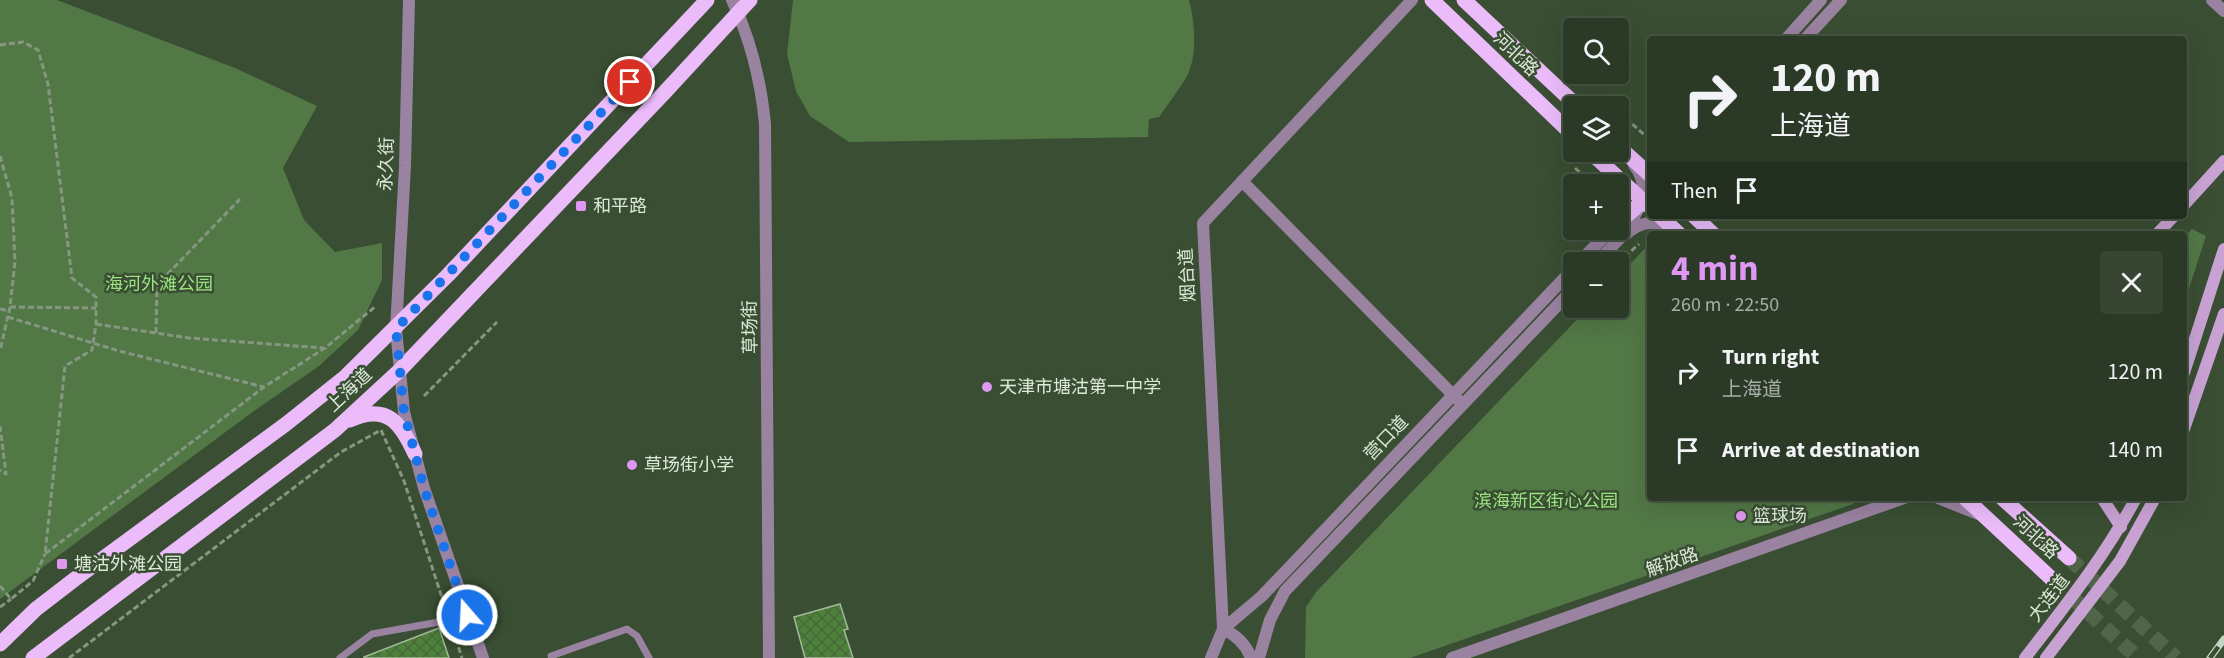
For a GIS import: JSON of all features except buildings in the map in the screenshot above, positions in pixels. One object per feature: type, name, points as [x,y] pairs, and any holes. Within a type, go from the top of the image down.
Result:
[{"type":"main road","name":"上海道","points":[[0,644],[36,609],[75,579],[320,399],[396,329],[707,0]]},
{"type":"main road","name":"上海道","points":[[33,658],[335,430],[400,370],[664,93],[735,6],[750,0]]},
{"type":"main road","name":"河北路","points":[[1432,0],[1563,125]]},
{"type":"main road","name":"河北路","points":[[1464,0],[1565,96]]},
{"type":"main road","points":[[1629,156],[1647,173]]},
{"type":"main road","points":[[2187,201],[2224,160]]},
{"type":"main road","points":[[1602,162],[1646,200],[1629,216]]},
{"type":"main road","points":[[1663,219],[1676,231]]},
{"type":"main road","points":[[1696,219],[1710,231]]},
{"type":"main road","points":[[2160,231],[2171,219]]},
{"type":"main road","points":[[2187,364],[2224,249]]},
{"type":"main road","points":[[2187,420],[2224,314]]},
{"type":"main road","points":[[335,430],[361,416],[370,414],[383,416],[399,424],[415,454]]},
{"type":"main road","name":"河北路","points":[[1968,501],[2054,580]]},
{"type":"main road","name":"河北路","points":[[2005,501],[2069,558]]},
{"type":"main road","points":[[2104,501],[2121,527]]},
{"type":"main road","name":"大连道","points":[[2025,658],[2085,581],[2121,527],[2134,501]]},
{"type":"main road","name":"大连道","points":[[2046,658],[2120,561],[2153,501]]},
{"type":"street","name":"永久街","points":[[396,329],[405,166],[409,0]]},
{"type":"street","name":"烟台道","points":[[1222,630],[1203,224],[1412,0]]},
{"type":"street","points":[[1789,36],[1821,0]]},
{"type":"street","points":[[1808,36],[1841,0]]},
{"type":"street","points":[[2212,0],[2224,11]]},
{"type":"street","name":"草场街","points":[[735,6],[762,96],[765,124],[769,658]]},
{"type":"street","points":[[1629,159],[1640,173],[1646,200]]},
{"type":"street","points":[[1242,181],[1462,404]]},
{"type":"street","points":[[1629,227],[1648,222],[1673,231]]},
{"type":"street","points":[[1590,252],[1604,240]]},
{"type":"street","name":"营口道","points":[[1222,630],[1262,596],[1563,279]]},
{"type":"street","name":"营口道","points":[[1259,658],[1270,620],[1285,591],[1563,299]]},
{"type":"street","points":[[396,329],[404,412],[415,454],[424,488],[483,658]]},
{"type":"street","name":"解放路","points":[[1452,658],[1896,501]]},
{"type":"street","points":[[1945,501],[1986,518]]},
{"type":"street","points":[[1210,658],[1222,630],[1240,640],[1248,649],[1251,658]]},
{"type":"lane","points":[[340,658],[372,634],[467,615]]},
{"type":"lane","points":[[552,658],[551,656],[627,630],[637,636],[649,658]]},
{"type":"path","points":[[0,45],[23,42],[38,50],[48,84],[72,278],[96,297],[96,324],[92,350],[65,366],[45,554],[33,581],[0,607]]},
{"type":"path","points":[[1629,121],[1647,137]]},
{"type":"path","points":[[0,156],[12,198],[15,262],[10,309],[0,351]]},
{"type":"path","points":[[1575,168],[1582,174]]},
{"type":"path","points":[[156,333],[157,285],[240,199]]},
{"type":"path","points":[[1629,252],[1644,238]]},
{"type":"path","points":[[45,554],[264,387],[325,348],[376,306]]},
{"type":"path","points":[[0,309],[96,308]]},
{"type":"path","points":[[8,317],[264,387]]},
{"type":"path","points":[[424,396],[497,322]]},
{"type":"path","points":[[96,324],[189,338],[325,348]]},
{"type":"path","points":[[0,426],[6,474],[0,470]]},
{"type":"path","points":[[69,658],[341,452],[381,430],[404,481],[462,658]]},
{"type":"path","points":[[0,586],[11,599]]},
{"type":"green space","name":"海河外滩公园","points":[[0,0],[57,0],[235,68],[317,106],[283,168],[304,220],[335,252],[382,243],[382,280],[358,330],[319,366],[254,411],[0,599]]},
{"type":"green space","points":[[793,0],[1189,0],[1194,29],[1194,50],[1190,69],[1183,83],[1159,117],[1149,119],[1148,137],[849,142],[810,116],[796,91],[787,54]]},
{"type":"green space","points":[[2192,229],[2206,236],[2187,295],[2187,235]]},
{"type":"green space","name":"滨海新区街心公园","points":[[1647,246],[1647,501],[1855,501],[1853,504],[1410,658],[1305,658],[1306,607],[1317,591],[1578,318],[1629,318],[1629,265]]},
{"type":"tunnel","points":[[2069,558],[2176,658]]},
{"type":"tunnel","points":[[2054,581],[2138,658]]},
{"type":"railway","points":[[2210,658],[2224,639]]},
{"type":"place","name":"和平路","points":[[581,206]]},
{"type":"place","name":"天津市塘沽第一中学","points":[[987,387]]},
{"type":"place","name":"草场街小学","points":[[632,465]]},
{"type":"place","name":"篮球场","points":[[1741,516]]},
{"type":"place","name":"塘沽外滩公园","points":[[62,564]]},
{"type":"route","points":[[467,615],[424,488],[404,412],[396,329],[630,82]]}]
